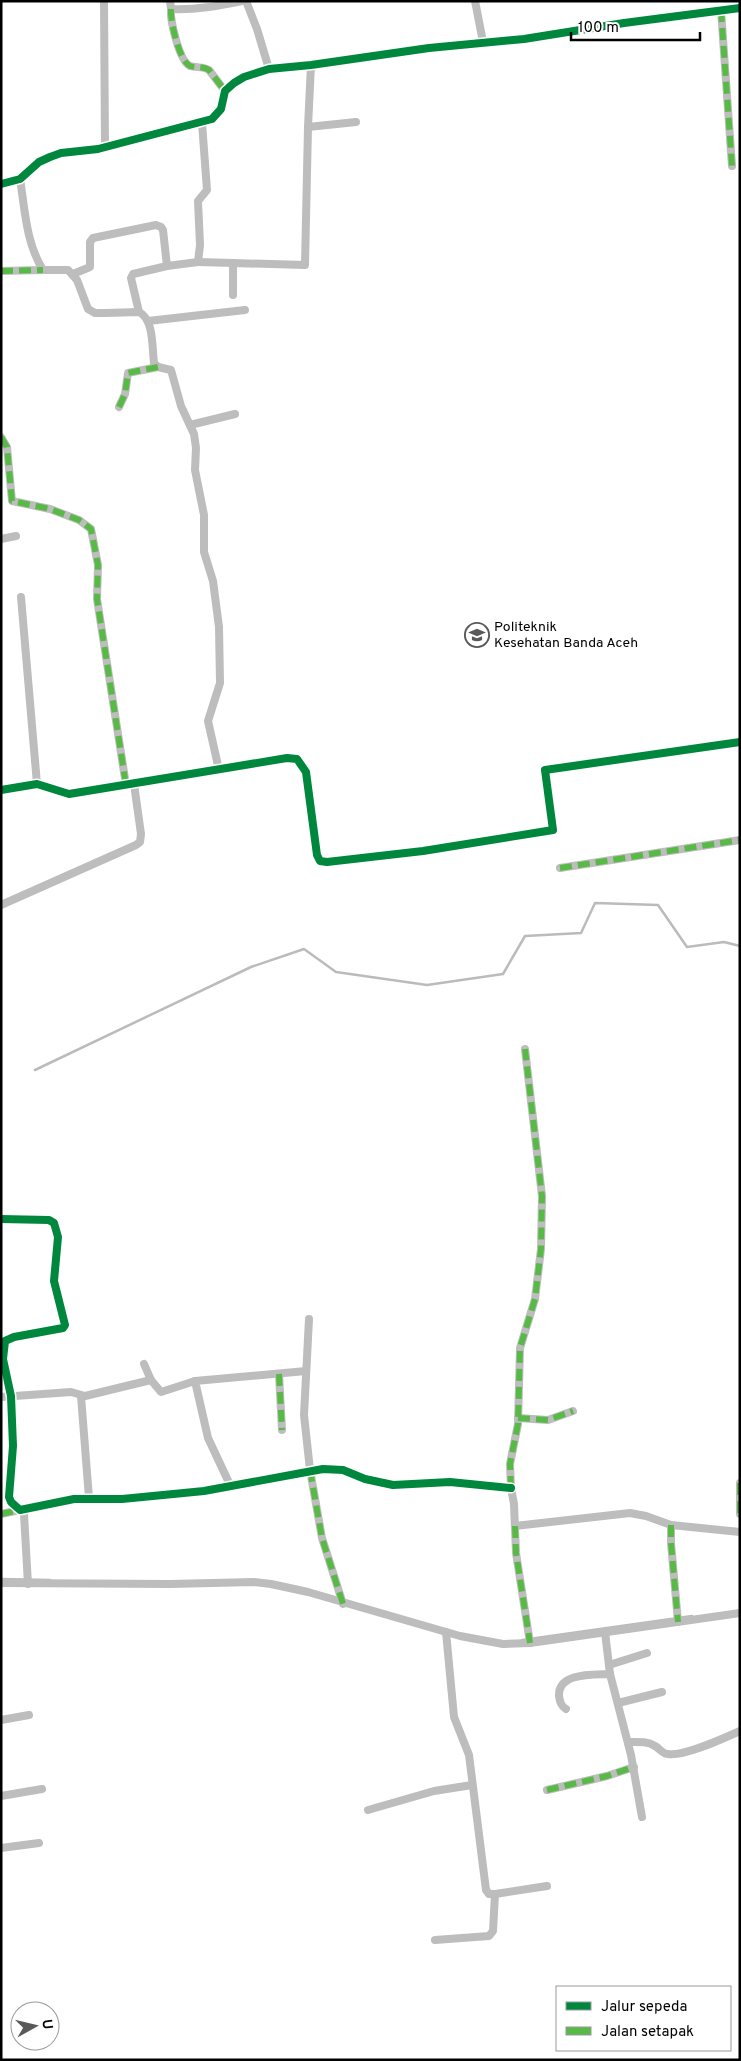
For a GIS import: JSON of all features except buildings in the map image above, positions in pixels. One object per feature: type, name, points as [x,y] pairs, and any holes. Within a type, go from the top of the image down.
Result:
[{"type":"street","points":[[104,1],[105,147]]},
{"type":"street","points":[[1,184],[20,180],[39,162],[50,156],[105,147],[202,123],[217,115],[224,101],[225,91],[209,70],[190,66],[185,61],[170,19],[170,5],[209,8],[244,1],[257,29],[269,69]]},
{"type":"street","points":[[475,1],[483,42]]},
{"type":"street","points":[[225,91],[244,76],[269,69],[311,66],[428,48],[524,39],[740,8]]},
{"type":"street","points":[[721,10],[732,166]]},
{"type":"street","points":[[139,312],[131,278],[133,274],[167,266],[198,262],[305,265],[311,66]]},
{"type":"street","points":[[308,127],[356,122]]},
{"type":"street","points":[[198,262],[200,245],[198,201],[207,190],[202,123]]},
{"type":"street","points":[[20,180],[30,242],[42,270]]},
{"type":"street","points":[[73,274],[90,267],[90,242],[93,238],[156,225],[161,226],[163,230],[167,266]]},
{"type":"street","points":[[233,263],[233,295]]},
{"type":"street","points":[[1,271],[68,270],[73,274],[88,308],[95,313],[139,312],[144,315],[148,321],[154,363],[158,367]]},
{"type":"street","points":[[148,321],[245,310]]},
{"type":"street","points":[[119,408],[125,394],[128,373],[158,367],[171,370],[196,448],[195,470],[203,504],[204,552],[213,581],[219,627],[220,683],[208,721],[218,770]]},
{"type":"street","points":[[190,425],[235,414]]},
{"type":"street","points":[[1,437],[6,447],[12,501],[50,508],[79,520],[91,530],[98,565],[97,599],[102,636],[141,834],[140,842],[136,845],[1,905]]},
{"type":"street","points":[[1,539],[16,536]]},
{"type":"street","points":[[21,597],[37,784]]},
{"type":"street","points":[[1,790],[37,784],[69,794],[287,758],[297,759],[306,772],[317,855],[320,862],[327,862],[423,851],[553,830],[545,770],[740,742]]},
{"type":"street","points":[[560,868],[740,840]]},
{"type":"street","points":[[525,1049],[542,1196],[541,1249],[535,1299],[520,1348],[518,1418],[510,1464],[516,1553],[530,1639]]},
{"type":"street","points":[[1,1220],[49,1220],[54,1223],[58,1237],[54,1281],[65,1325],[63,1328],[14,1337],[5,1341],[3,1359],[11,1396],[13,1446],[8,1492],[11,1502],[20,1510],[25,1520],[28,1580]]},
{"type":"street","points":[[308,1319],[304,1415],[310,1470],[322,1538],[343,1604]]},
{"type":"street","points":[[144,1364],[151,1380],[160,1392],[195,1381],[306,1371]]},
{"type":"street","points":[[279,1374],[282,1430]]},
{"type":"street","points":[[1,1397],[71,1392],[81,1396],[151,1380]]},
{"type":"street","points":[[195,1381],[208,1438],[231,1487]]},
{"type":"street","points":[[81,1396],[89,1498]]},
{"type":"street","points":[[518,1418],[548,1420],[573,1411]]},
{"type":"street","points":[[1,1514],[74,1499],[122,1499],[231,1487],[310,1470],[333,1468],[365,1479],[394,1485],[450,1482],[511,1488]]},
{"type":"street","points":[[740,1482],[740,1514]]},
{"type":"street","points":[[515,1526],[630,1513],[646,1516],[671,1525],[740,1532]]},
{"type":"street","points":[[671,1525],[677,1618]]},
{"type":"street","points":[[1,1583],[28,1580],[170,1584],[254,1582],[299,1590],[446,1632],[503,1644],[530,1639],[605,1632],[677,1618],[740,1613]]},
{"type":"street","points":[[446,1632],[454,1717],[469,1755],[486,1890],[489,1894],[495,1894],[546,1886]]},
{"type":"street","points":[[605,1632],[610,1674],[634,1767],[642,1817]]},
{"type":"street","points":[[609,1665],[647,1653]]},
{"type":"street","points":[[566,1709],[561,1705],[560,1699],[560,1687],[563,1683],[569,1679],[587,1675],[610,1674]]},
{"type":"street","points":[[618,1703],[662,1692]]},
{"type":"street","points":[[1,1720],[28,1715]]},
{"type":"street","points":[[628,1742],[646,1742],[654,1745],[666,1754],[674,1754],[695,1749],[740,1731]]},
{"type":"street","points":[[547,1790],[607,1776],[634,1767]]},
{"type":"street","points":[[368,1810],[434,1791],[472,1785]]},
{"type":"street","points":[[1,1796],[42,1789]]},
{"type":"street","points":[[1,1848],[39,1843]]},
{"type":"street","points":[[435,1940],[490,1936],[493,1931],[495,1894]]},
{"type":"waterway","points":[[35,1070],[251,967],[304,949],[336,972],[427,985],[503,974],[525,936],[581,933],[595,903],[658,905],[687,947],[724,942],[740,946]]},
{"type":"waterway","points":[[1,1579],[50,1580]]},
{"type":"waterway","points":[[522,1640],[692,1616]]},
{"type":"marked path","points":[[171,9],[176,40],[182,57],[190,66],[209,70],[225,91]]},
{"type":"marked path","points":[[721,10],[732,166]]},
{"type":"marked path","points":[[1,271],[43,270]]},
{"type":"marked path","points":[[119,407],[125,394],[128,373],[158,367]]},
{"type":"marked path","points":[[1,437],[7,447],[12,501],[50,509],[79,520],[91,529],[98,565],[97,599],[126,785]]},
{"type":"marked path","points":[[560,868],[740,840]]},
{"type":"marked path","points":[[511,1488],[510,1464],[518,1424],[520,1348],[535,1299],[541,1249],[542,1196],[525,1049]]},
{"type":"marked path","points":[[279,1374],[282,1430]]},
{"type":"marked path","points":[[518,1418],[548,1420],[573,1411]]},
{"type":"marked path","points":[[310,1470],[322,1538],[343,1604]]},
{"type":"marked path","points":[[740,1483],[740,1514]]},
{"type":"marked path","points":[[1,1514],[20,1510]]},
{"type":"marked path","points":[[671,1525],[678,1622]]},
{"type":"marked path","points":[[515,1526],[516,1553],[530,1643]]},
{"type":"marked path","points":[[547,1790],[607,1776],[634,1767]]},
{"type":"cycle path","points":[[1,184],[20,179],[39,162],[61,153],[98,149],[212,119],[221,109],[225,91],[234,83],[244,77],[269,69],[429,48],[524,39],[624,23],[740,8]]},
{"type":"cycle path","points":[[1,790],[37,784],[69,794],[287,758],[297,759],[306,772],[317,855],[320,861],[327,862],[423,851],[553,830],[545,770],[740,742]]},
{"type":"cycle path","points":[[1,1219],[49,1220],[54,1223],[58,1237],[54,1281],[65,1325],[63,1328],[14,1337],[5,1341],[3,1359],[11,1396],[13,1446],[9,1497],[11,1502],[20,1510],[74,1499],[122,1499],[204,1491],[323,1469],[343,1470],[365,1479],[393,1485],[450,1482],[511,1488]]},
{"type":"place","name":"Politeknik Kesehatan Banda Aceh","points":[[477,635]]}]
